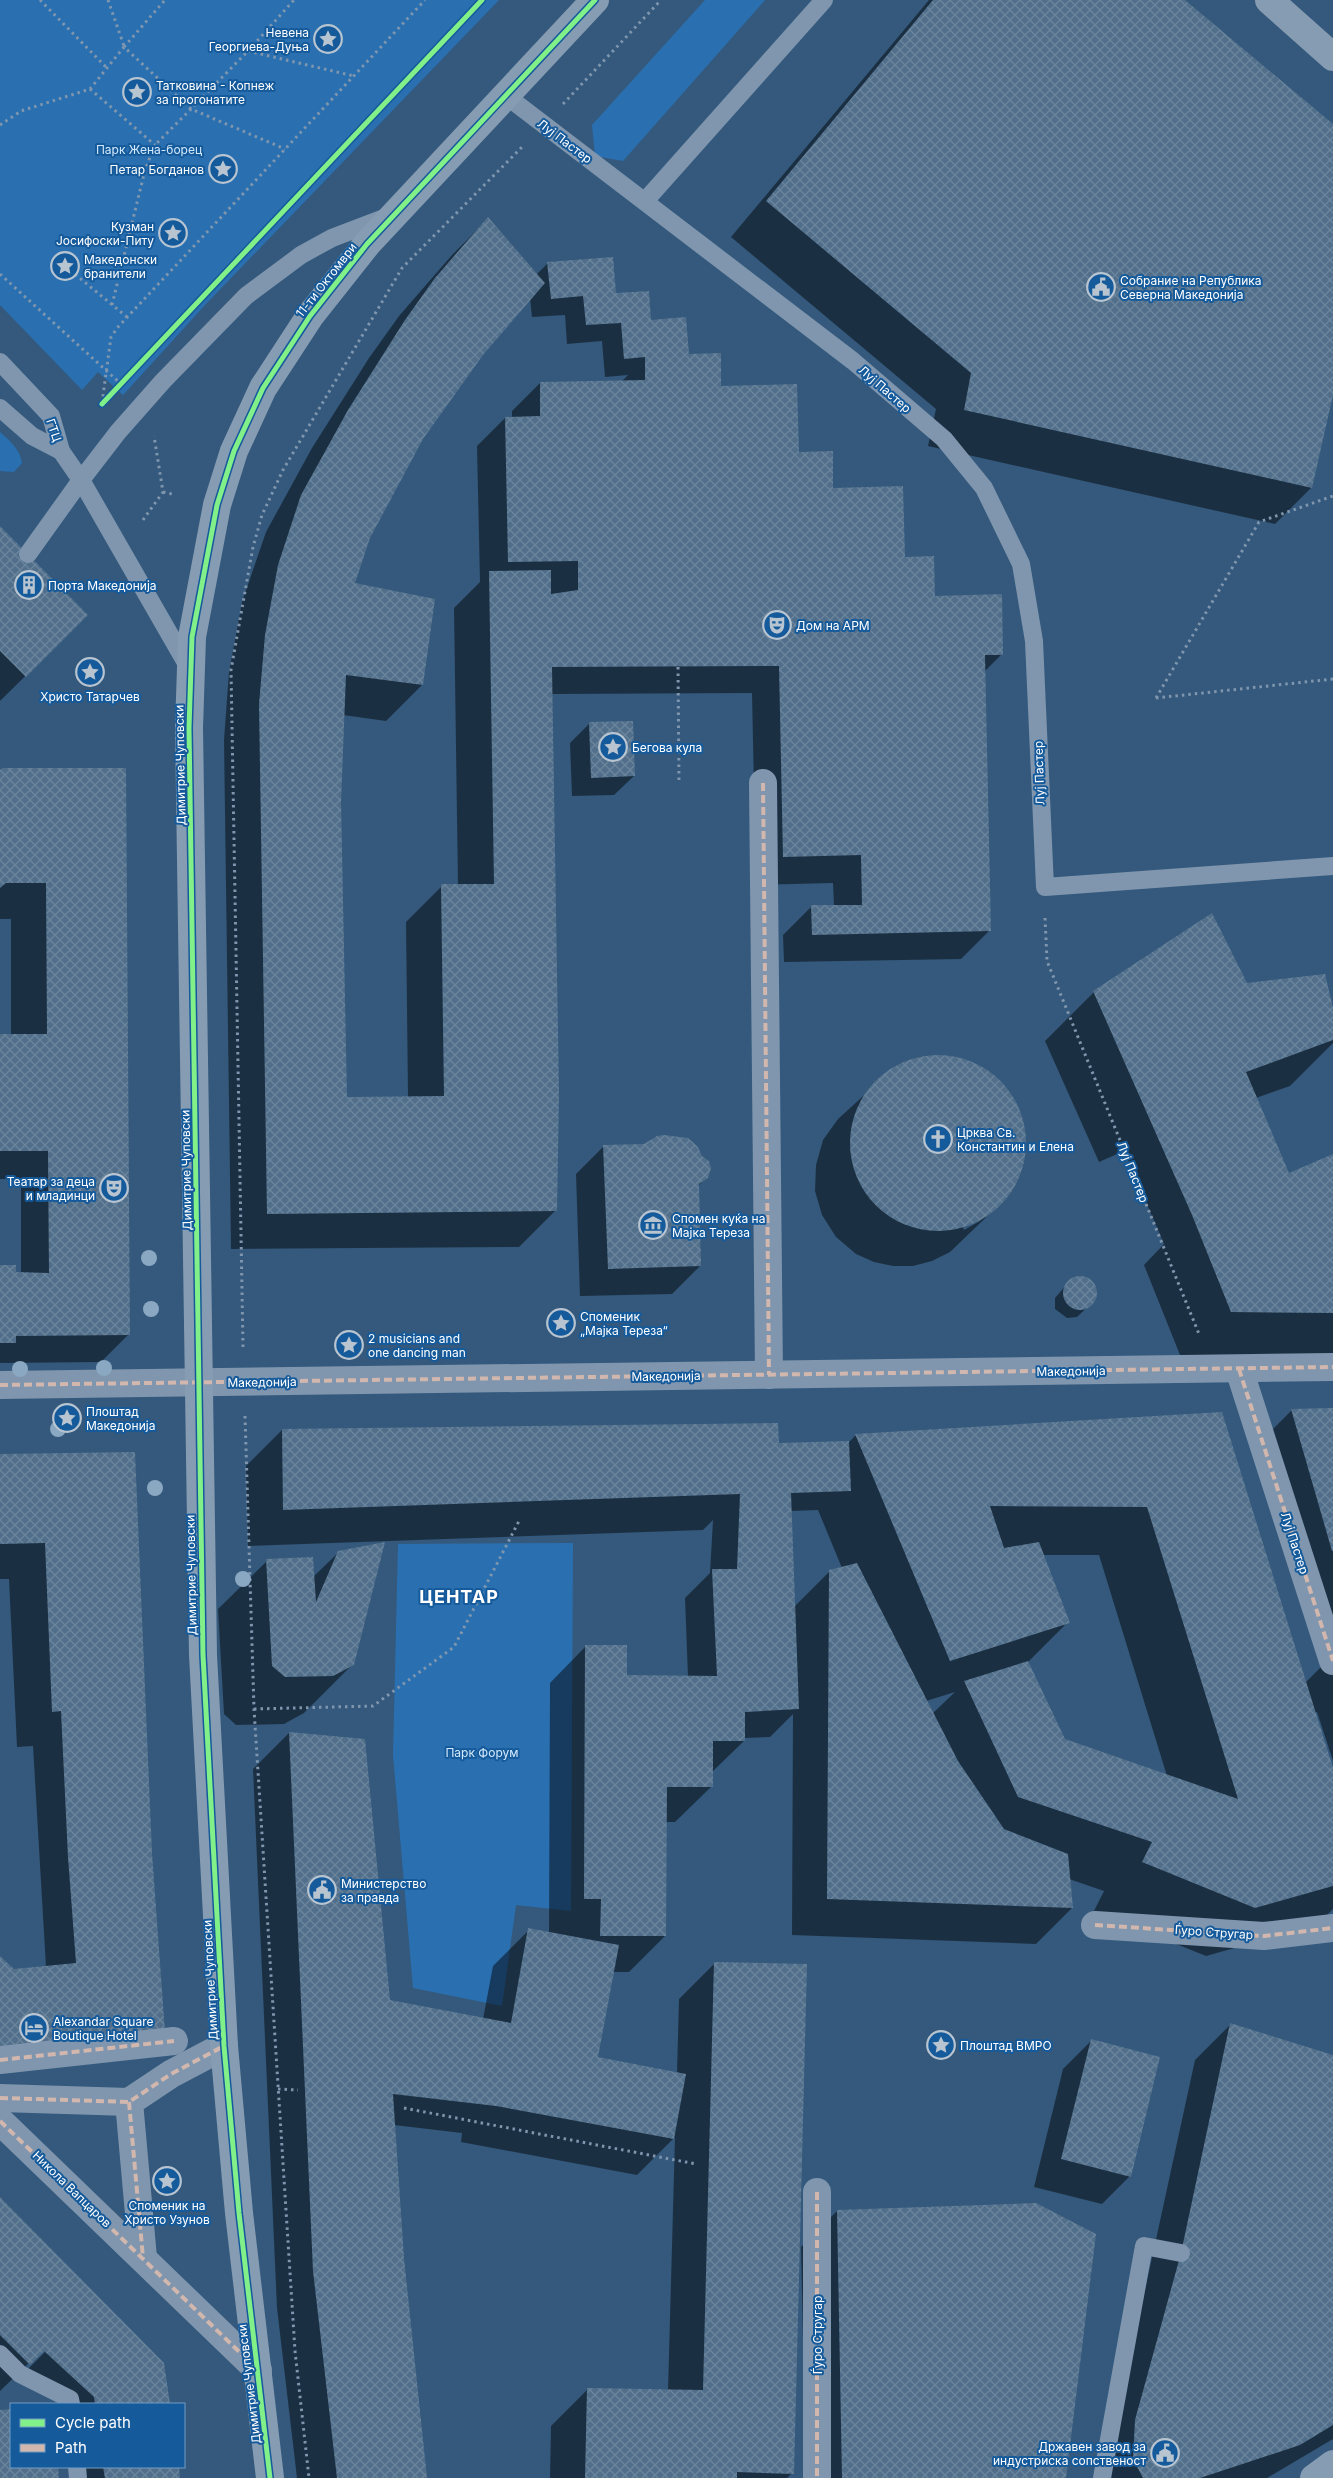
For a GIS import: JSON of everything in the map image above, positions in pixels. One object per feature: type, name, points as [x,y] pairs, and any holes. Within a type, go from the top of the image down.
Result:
[{"type":"street","name":"11-ти Октомври","points":[[189,669],[197,602],[217,504],[228,466],[242,430],[263,388],[310,316],[343,272],[392,215],[595,0]]},
{"type":"street","points":[[1269,0],[1333,57]]},
{"type":"street","name":"Димитрие Чуповски","points":[[189,669],[202,1654],[224,2046],[239,2213],[270,2478]]},
{"type":"street","points":[[763,783],[769,1375]]},
{"type":"street","name":"Македонија","points":[[0,1386],[1333,1367]]},
{"type":"street","name":"Луј Пастер","points":[[1226,1369],[1333,1661]]},
{"type":"street","name":"Ѓуро Стругар","points":[[1095,1925],[1264,1936],[1333,1928]]},
{"type":"street","points":[[0,2060],[174,2041]]},
{"type":"street","points":[[0,2098],[129,2102],[171,2074],[224,2046]]},
{"type":"street","points":[[129,2102],[143,2258]]},
{"type":"street","name":"Никола Вапцаров","points":[[0,2121],[258,2370]]},
{"type":"street","name":"Ѓуро Стругар","points":[[817,2192],[817,2478]]},
{"type":"street","points":[[1314,2478],[1333,2464]]},
{"type":"lane","points":[[645,201],[824,0]]},
{"type":"lane","name":"Луј Пастер","points":[[505,95],[853,361],[944,439],[984,488],[1021,564],[1030,608],[1034,651],[1040,819],[1045,887]]},
{"type":"lane","name":"11-ти Октомври","points":[[28,554],[118,432],[163,381],[246,296],[301,255],[332,238],[392,215]]},
{"type":"lane","name":"ГТЦ","points":[[0,362],[51,416],[61,451],[81,480],[189,669]]},
{"type":"lane","points":[[0,408],[32,436],[61,451]]},
{"type":"lane","points":[[1045,887],[1333,866]]},
{"type":"lane","points":[[1102,2478],[1144,2246],[1181,2253]]},
{"type":"lane","points":[[0,2354],[20,2374],[70,2399],[71,2403]]},
{"type":"path","points":[[40,0],[106,67]]},
{"type":"path","points":[[108,0],[124,47],[191,108],[285,149]]},
{"type":"path","points":[[0,126],[21,111],[90,89],[106,67],[165,0]]},
{"type":"path","points":[[112,305],[144,170],[154,145],[248,51],[294,0]]},
{"type":"path","points":[[102,404],[111,337],[127,317],[425,0]]},
{"type":"path","points":[[309,2478],[295,2351],[254,1709],[244,1382],[231,670],[253,547],[262,515],[283,470],[402,268],[544,124],[661,0]]},
{"type":"path","points":[[248,51],[354,76]]},
{"type":"path","points":[[90,89],[154,145]]},
{"type":"path","points":[[65,266],[127,317]]},
{"type":"path","points":[[0,274],[121,385]]},
{"type":"path","points":[[115,391],[128,378]]},
{"type":"path","points":[[102,404],[108,398]]},
{"type":"path","points":[[143,520],[163,492],[153,429]]},
{"type":"path","points":[[163,492],[172,494]]},
{"type":"path","points":[[1333,496],[1259,522],[1156,698],[1333,679]]},
{"type":"path","points":[[678,668],[680,784]]},
{"type":"path","points":[[254,1709],[373,1706],[454,1647],[519,1521]]},
{"type":"path","points":[[278,2089],[298,2090]]},
{"type":"path","points":[[404,2108],[696,2164]]},
{"type":"green space","name":"Парк Жена-борец","points":[[0,0],[499,0],[206,304],[123,395],[98,372],[82,390],[0,305]]},
{"type":"green space","points":[[705,0],[765,0],[623,161],[595,156],[592,125]]},
{"type":"green space","points":[[0,432],[14,446],[21,458],[22,463],[14,472],[0,471]]},
{"type":"green space","name":"Парк Форум","points":[[573,1543],[571,1911],[516,1905],[502,2006],[413,1988],[393,1755],[398,1544]]},
{"type":"building","name":"Собрание на Република Северна Македонија","points":[[933,0],[1185,0],[1333,124],[1333,395],[1312,488],[964,410],[971,373],[766,201]]},
{"type":"building","points":[[488,217],[545,283],[483,355],[423,439],[370,538],[355,583],[435,599],[423,685],[346,675],[341,802],[347,1097],[444,1096],[441,884],[494,884],[489,571],[551,570],[551,594],[578,590],[578,561],[508,562],[505,417],[540,416],[540,382],[645,380],[645,357],[624,359],[621,323],[586,325],[583,296],[551,299],[547,262],[613,257],[616,293],[649,291],[651,320],[686,317],[689,354],[721,353],[721,386],[797,384],[799,452],[833,451],[833,488],[903,486],[905,557],[934,556],[935,596],[1002,594],[1003,655],[985,655],[991,931],[812,935],[811,905],[862,905],[861,855],[783,857],[779,666],[552,667],[559,1094],[557,1211],[267,1214],[259,704],[265,635],[278,565],[301,495],[348,410],[405,320],[435,278]]},
{"type":"building","name":"Порта Македонија","points":[[0,526],[88,615],[26,677],[0,651]]},
{"type":"building","points":[[633,721],[635,776],[591,778],[589,722]]},
{"type":"building","points":[[3,768],[126,768],[130,1335],[16,1336],[16,1343],[0,1343],[0,1265],[16,1265],[16,1272],[49,1273],[48,1151],[0,1151],[0,1034],[47,1034],[46,883],[6,883],[0,888],[0,770]]},
{"type":"building","points":[[1212,913],[1247,983],[1325,974],[1333,1008],[1333,1040],[1246,1072],[1289,1173],[1333,1154],[1333,1313],[1231,1312],[1192,1215],[1093,991]]},
{"type":"building","name":"Црква Св. Константин и Елена","points":[[938,1055],[964,1059],[979,1065],[994,1075],[1006,1087],[1016,1102],[1022,1117],[1026,1143],[1022,1169],[1016,1184],[1006,1199],[994,1211],[979,1221],[964,1227],[938,1231],[912,1227],[897,1221],[882,1211],[870,1199],[860,1184],[854,1169],[850,1143],[854,1117],[860,1102],[870,1087],[882,1075],[897,1065],[912,1059]]},
{"type":"building","name":"Спомен куќа на Мајка Тереза","points":[[657,1136],[688,1138],[698,1147],[702,1156],[709,1161],[711,1168],[708,1178],[699,1184],[701,1266],[608,1269],[603,1145],[644,1144]]},
{"type":"building","points":[[1080,1276],[1092,1281],[1097,1293],[1092,1305],[1080,1310],[1068,1305],[1063,1293],[1068,1281]]},
{"type":"building","points":[[1333,1408],[1333,1551],[1332,1551],[1291,1409]]},
{"type":"building","points":[[1222,1412],[1333,1768],[1333,1886],[1255,1908],[1142,1862],[1152,1842],[1018,1797],[964,1681],[1028,1661],[1065,1739],[1238,1799],[1147,1507],[990,1506],[1004,1548],[1039,1542],[1070,1623],[950,1661],[855,1434]]},
{"type":"building","points":[[778,1423],[779,1443],[849,1441],[851,1491],[791,1493],[799,1709],[745,1712],[745,1741],[713,1741],[713,1787],[667,1787],[666,1936],[600,1936],[601,1899],[584,1899],[585,1645],[627,1645],[627,1675],[717,1676],[712,1569],[737,1569],[740,1494],[283,1510],[282,1429]]},
{"type":"building","points":[[135,1452],[152,1853],[165,2032],[0,2049],[0,1956],[14,1969],[76,1963],[68,1857],[61,1711],[52,1712],[45,1543],[0,1544],[0,1454]]},
{"type":"building","points":[[385,1542],[354,1665],[333,1676],[285,1677],[272,1666],[266,1559],[313,1557],[316,1602],[338,1551]]},
{"type":"building","points":[[857,1563],[958,1761],[1004,1829],[1068,1854],[1073,1908],[827,1899],[829,1570]]},
{"type":"building","points":[[289,1732],[365,1739],[390,2000],[511,2023],[528,1928],[619,1945],[598,2057],[686,2074],[674,2139],[496,2106],[393,2094],[404,2258],[427,2478],[337,2478],[313,2271]]},
{"type":"building","points":[[714,1962],[807,1964],[794,2474],[737,2472],[737,2478],[585,2478],[587,2388],[703,2390]]},
{"type":"building","points":[[1230,2023],[1333,2055],[1333,2425],[1300,2445],[1200,2478],[1143,2478],[1133,2459],[1135,2420],[1181,2253]]},
{"type":"building","points":[[1091,2039],[1160,2057],[1131,2177],[1061,2159]]},
{"type":"building","points":[[0,2197],[164,2363],[170,2403],[95,2403],[94,2397],[44,2351],[30,2365],[0,2335]]},
{"type":"building","points":[[1036,2203],[1096,2234],[1066,2478],[842,2478],[837,2210]]},
{"type":"building","points":[[10,2409],[10,2468],[58,2468],[59,2478],[0,2478],[0,2410]]},
{"type":"building","points":[[103,2468],[179,2468],[180,2478],[105,2478]]},
{"type":"marked path","points":[[763,783],[769,1375]]},
{"type":"marked path","points":[[0,1385],[1333,1367]]},
{"type":"marked path","points":[[1239,1369],[1333,1661]]},
{"type":"marked path","points":[[1095,1925],[1264,1936],[1333,1928]]},
{"type":"marked path","points":[[0,2060],[174,2041]]},
{"type":"marked path","points":[[0,2098],[129,2102],[171,2074],[224,2046]]},
{"type":"marked path","points":[[129,2102],[143,2258]]},
{"type":"marked path","points":[[0,2121],[257,2369]]},
{"type":"marked path","points":[[817,2192],[817,2478]]},
{"type":"cycle path","points":[[102,404],[482,0]]},
{"type":"cycle path","points":[[270,2478],[239,2213],[224,2046],[203,1655],[189,728],[192,637],[217,505],[234,451],[263,388],[310,316],[367,244],[595,0]]},
{"type":"place","name":"Невена Георгиева-Дуња","points":[[328,39]]},
{"type":"place","name":"Татковина - Копнеж за прогонатите","points":[[137,92]]},
{"type":"place","name":"Петар Богданов","points":[[223,169]]},
{"type":"place","name":"Кузман Јосифоски-Питу","points":[[173,233]]},
{"type":"place","name":"Македонски бранители","points":[[65,266]]},
{"type":"place","name":"Собрание на Република Северна Македонија","points":[[1101,287]]},
{"type":"place","name":"Порта Македонија","points":[[29,585]]},
{"type":"place","name":"Дом на АРМ","points":[[777,625]]},
{"type":"place","name":"Христо Татарчев","points":[[90,672]]},
{"type":"place","name":"Бегова кула","points":[[613,747]]},
{"type":"place","name":"Црква Св. Константин и Елена","points":[[938,1139]]},
{"type":"place","name":"Театар за деца и младинци","points":[[114,1188]]},
{"type":"place","name":"Спомен куќа на Мајка Тереза","points":[[653,1225]]},
{"type":"place","name":"Споменик „Мајка Тереза“","points":[[561,1323]]},
{"type":"place","name":"2 musicians and one dancing man","points":[[349,1345]]},
{"type":"place","name":"Плоштад Македонија","points":[[67,1418]]},
{"type":"place","name":"Министерство за правда","points":[[322,1890]]},
{"type":"place","name":"Alexandar Square Boutique Hotel","points":[[34,2028]]},
{"type":"place","name":"Плоштад ВМРО","points":[[941,2045]]},
{"type":"place","name":"Споменик на Христо Узунов","points":[[167,2181]]},
{"type":"place","name":"Државен завод за индустриска сопственост","points":[[1165,2453]]},
{"type":"district","name":"ЦЕНТАР","points":[[459,1596]]}]
